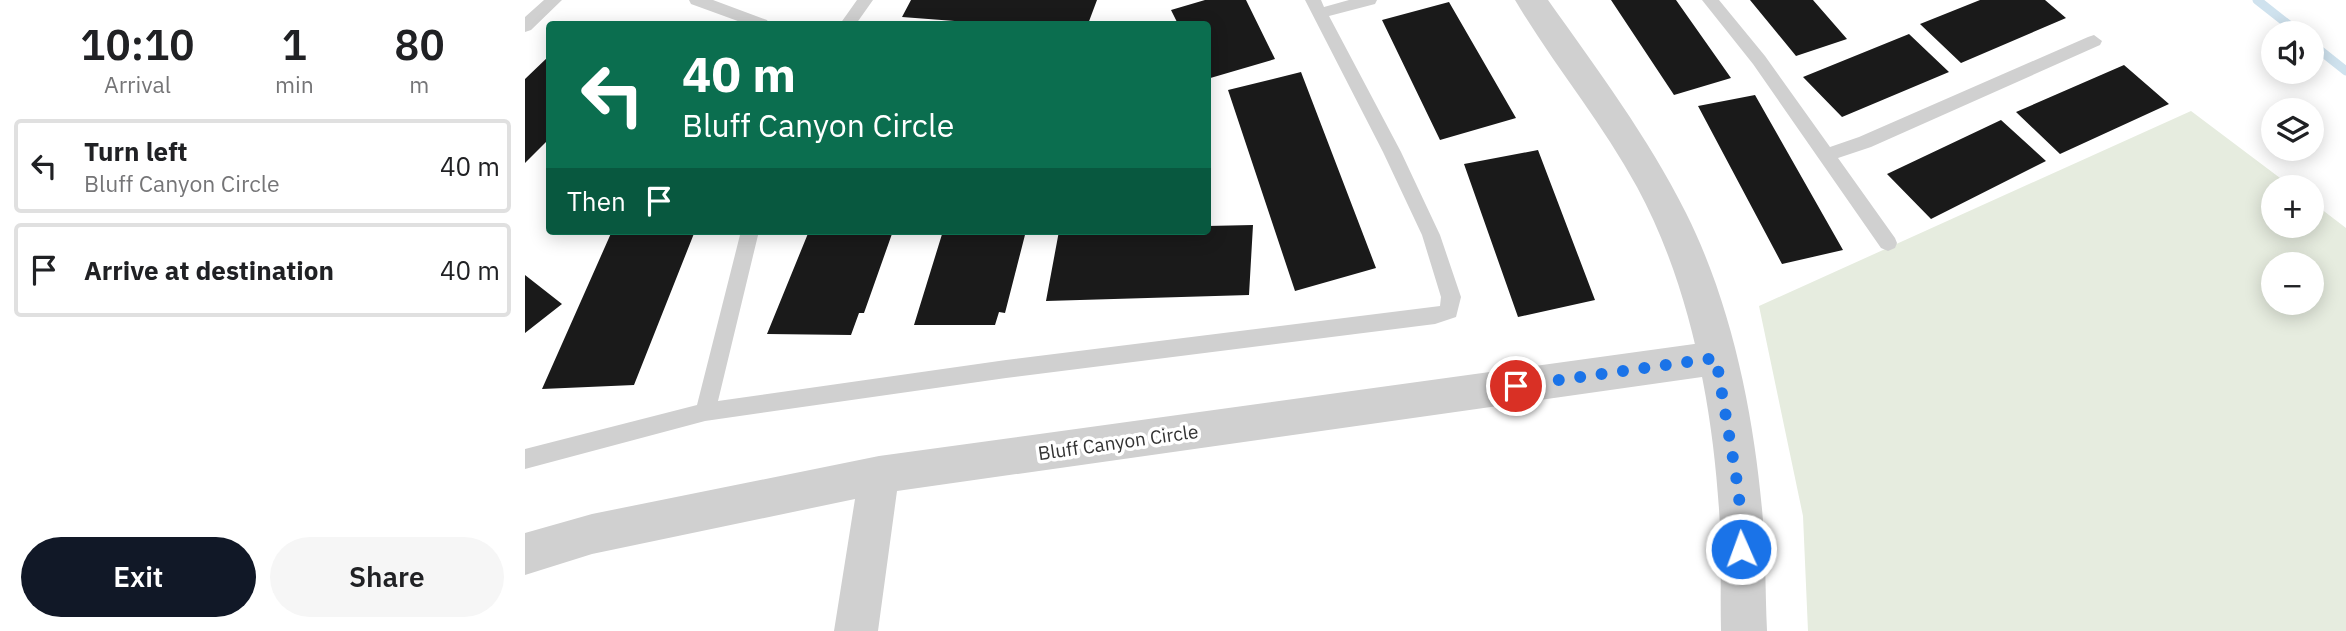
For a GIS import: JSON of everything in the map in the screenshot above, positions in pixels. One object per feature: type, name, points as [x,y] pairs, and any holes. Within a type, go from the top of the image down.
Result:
[{"type":"street","points":[[1531,0],[1615,120],[1649,178],[1684,249],[1716,358],[1739,494],[1744,631]]},
{"type":"street","name":"Bluff Canyon Circle","points":[[525,554],[592,534],[879,475],[1716,358]]},
{"type":"street","points":[[856,631],[879,475]]},
{"type":"lane","points":[[525,26],[554,0]]},
{"type":"lane","points":[[697,0],[753,21]]},
{"type":"lane","points":[[850,21],[865,0]]},
{"type":"lane","points":[[525,459],[705,412],[1006,369],[1435,316],[1449,311],[1451,297],[1431,235],[1317,6],[1369,0]]},
{"type":"lane","points":[[1710,0],[1759,60],[1888,243]]},
{"type":"lane","points":[[1826,155],[1865,142],[2094,41]]},
{"type":"lane","points":[[705,412],[749,235]]},
{"type":"shaded area","points":[[2191,111],[2276,175],[2261,175],[2261,238],[2324,238],[2324,211],[2346,228],[2346,631],[1808,631],[1803,516],[1759,306]]},
{"type":"building","points":[[911,0],[1097,0],[1089,21],[955,21],[902,17]]},
{"type":"building","points":[[1205,0],[1246,0],[1275,59],[1211,78],[1211,21],[1176,21],[1171,10]]},
{"type":"building","points":[[1611,0],[1676,0],[1731,78],[1674,95]]},
{"type":"building","points":[[1750,0],[1813,0],[1847,39],[1796,56]]},
{"type":"building","points":[[1980,0],[2045,0],[2066,18],[1961,63],[1920,24]]},
{"type":"building","points":[[1449,2],[1516,118],[1440,140],[1382,20]]},
{"type":"building","points":[[1909,34],[1949,72],[1842,117],[1803,77]]},
{"type":"building","points":[[546,59],[546,142],[525,163],[525,79]]},
{"type":"building","points":[[2124,65],[2169,104],[2060,154],[2016,112]]},
{"type":"building","points":[[1301,72],[1376,268],[1295,291],[1228,90]]},
{"type":"building","points":[[1755,95],[1843,250],[1782,264],[1698,106]]},
{"type":"building","points":[[2001,120],[2046,161],[1931,219],[1887,174]]},
{"type":"building","points":[[1538,150],[1595,300],[1518,317],[1464,164]]},
{"type":"building","points":[[1253,225],[1249,295],[1046,301],[1058,235],[1211,235],[1211,226]]},
{"type":"building","points":[[610,235],[693,235],[634,385],[542,389]]},
{"type":"building","points":[[807,235],[892,235],[864,313],[859,313],[851,335],[767,334]]},
{"type":"building","points":[[942,235],[1025,235],[1005,313],[999,312],[995,325],[914,325]]},
{"type":"building","points":[[525,275],[562,304],[525,333]]},
{"type":"waterway","points":[[2257,0],[2284,21]]},
{"type":"waterway","points":[[2324,54],[2346,71]]},
{"type":"route","points":[[1516,386],[1716,358],[1739,494],[1741,549]]}]
